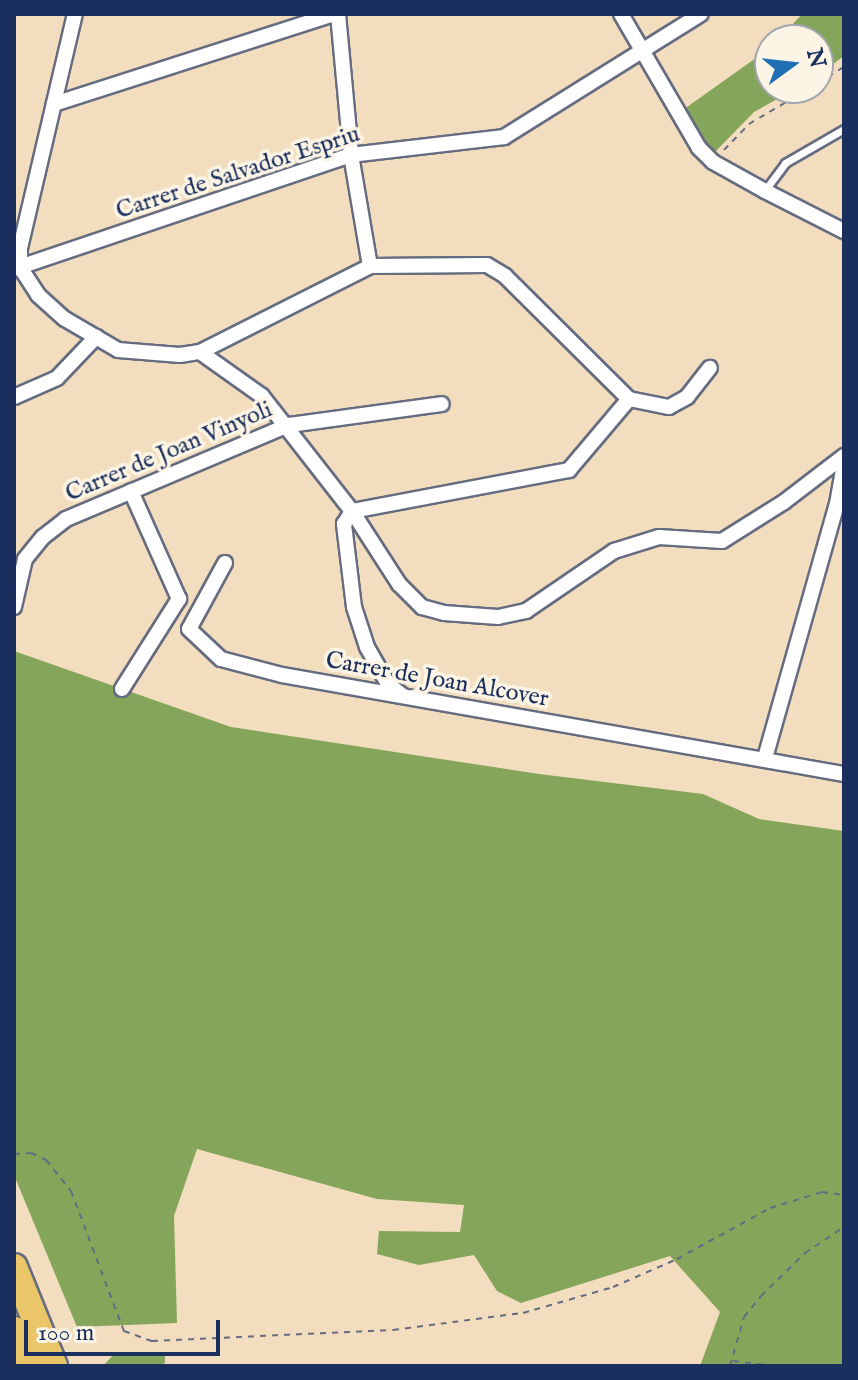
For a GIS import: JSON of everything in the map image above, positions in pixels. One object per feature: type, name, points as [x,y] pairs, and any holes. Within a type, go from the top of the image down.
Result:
[{"type":"highway","points":[[14,1267],[54,1366]]},
{"type":"highway","points":[[14,1330],[28,1366]]},
{"type":"street","points":[[75,14],[17,268],[38,295],[65,319],[118,350],[180,355],[200,352],[370,266],[487,265],[505,276],[629,399],[669,407],[687,397],[710,368]]},
{"type":"street","points":[[54,104],[336,14],[351,155],[370,266]]},
{"type":"street","points":[[621,14],[699,148],[713,162],[844,231]]},
{"type":"street","name":"Carrer de Salvador Espriu","points":[[17,268],[351,155],[504,137],[701,14]]},
{"type":"street","points":[[14,397],[57,378],[96,337]]},
{"type":"street","points":[[200,352],[262,396],[289,425],[352,511],[399,584],[422,607],[444,613],[498,617],[526,611],[614,551],[659,537],[722,541],[784,502],[844,456]]},
{"type":"street","points":[[405,697],[388,684],[367,647],[354,607],[344,524],[352,511],[569,470],[629,399]]},
{"type":"street","name":"Carrer de Joan Vinyoli","points":[[14,607],[25,559],[43,537],[66,519],[289,425],[442,404]]},
{"type":"street","points":[[765,758],[840,505],[844,466]]},
{"type":"street","points":[[122,689],[179,599],[131,491]]},
{"type":"street","name":"Carrer de Joan Alcover","points":[[225,563],[189,629],[221,659],[282,675],[844,774]]},
{"type":"lane","points":[[765,191],[785,163],[844,129]]},
{"type":"path","points":[[713,162],[749,124],[783,104]]},
{"type":"path","points":[[14,1154],[20,1152],[46,1160],[71,1191],[124,1331],[152,1341],[393,1330],[523,1313],[613,1287],[677,1259],[770,1208],[822,1192],[844,1195]]},
{"type":"path","points":[[730,1366],[744,1317],[761,1296],[805,1253],[844,1227]]},
{"type":"path","points":[[731,1361],[775,1366]]},
{"type":"green space","points":[[802,14],[844,14],[844,56],[834,63],[834,24],[793,24]]},
{"type":"green space","points":[[754,59],[754,104],[768,104],[754,112],[715,152],[680,112]]},
{"type":"green space","points":[[14,651],[231,727],[539,774],[703,794],[759,819],[844,831],[844,1366],[700,1366],[720,1312],[670,1256],[521,1303],[497,1291],[474,1255],[419,1265],[377,1254],[379,1231],[460,1232],[464,1205],[377,1199],[197,1149],[174,1216],[177,1323],[77,1327],[14,1175]]},
{"type":"green space","points":[[115,1353],[165,1353],[165,1363],[158,1366],[103,1366]]}]
